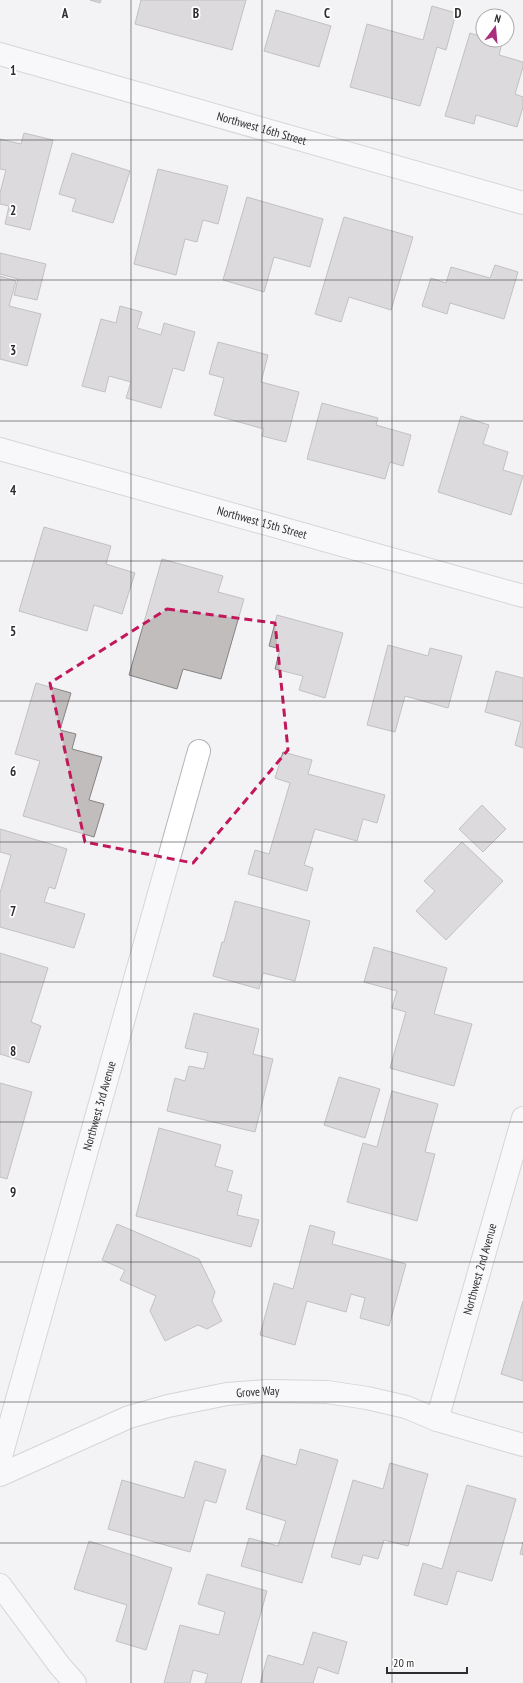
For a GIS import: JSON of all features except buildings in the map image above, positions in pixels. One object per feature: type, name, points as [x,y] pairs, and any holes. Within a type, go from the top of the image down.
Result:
[{"type":"street","name":"Northwest 16th Street","points":[[0,54],[523,203]]},
{"type":"street","name":"Northwest 15th Street","points":[[0,449],[523,596]]},
{"type":"street","name":"Northwest 3rd Avenue","points":[[0,1460],[199,751]]},
{"type":"street","name":"Northwest 2nd Avenue","points":[[437,1420],[523,1118]]},
{"type":"street","name":"Grove Way","points":[[0,1475],[129,1417],[168,1406],[227,1394],[267,1391],[327,1392],[367,1398],[406,1407],[437,1420],[523,1445]]},
{"type":"street","points":[[0,1585],[60,1666],[75,1683]]},
{"type":"highlighted area","points":[[167,609],[275,623],[288,750],[193,863],[85,842],[50,683]]}]
